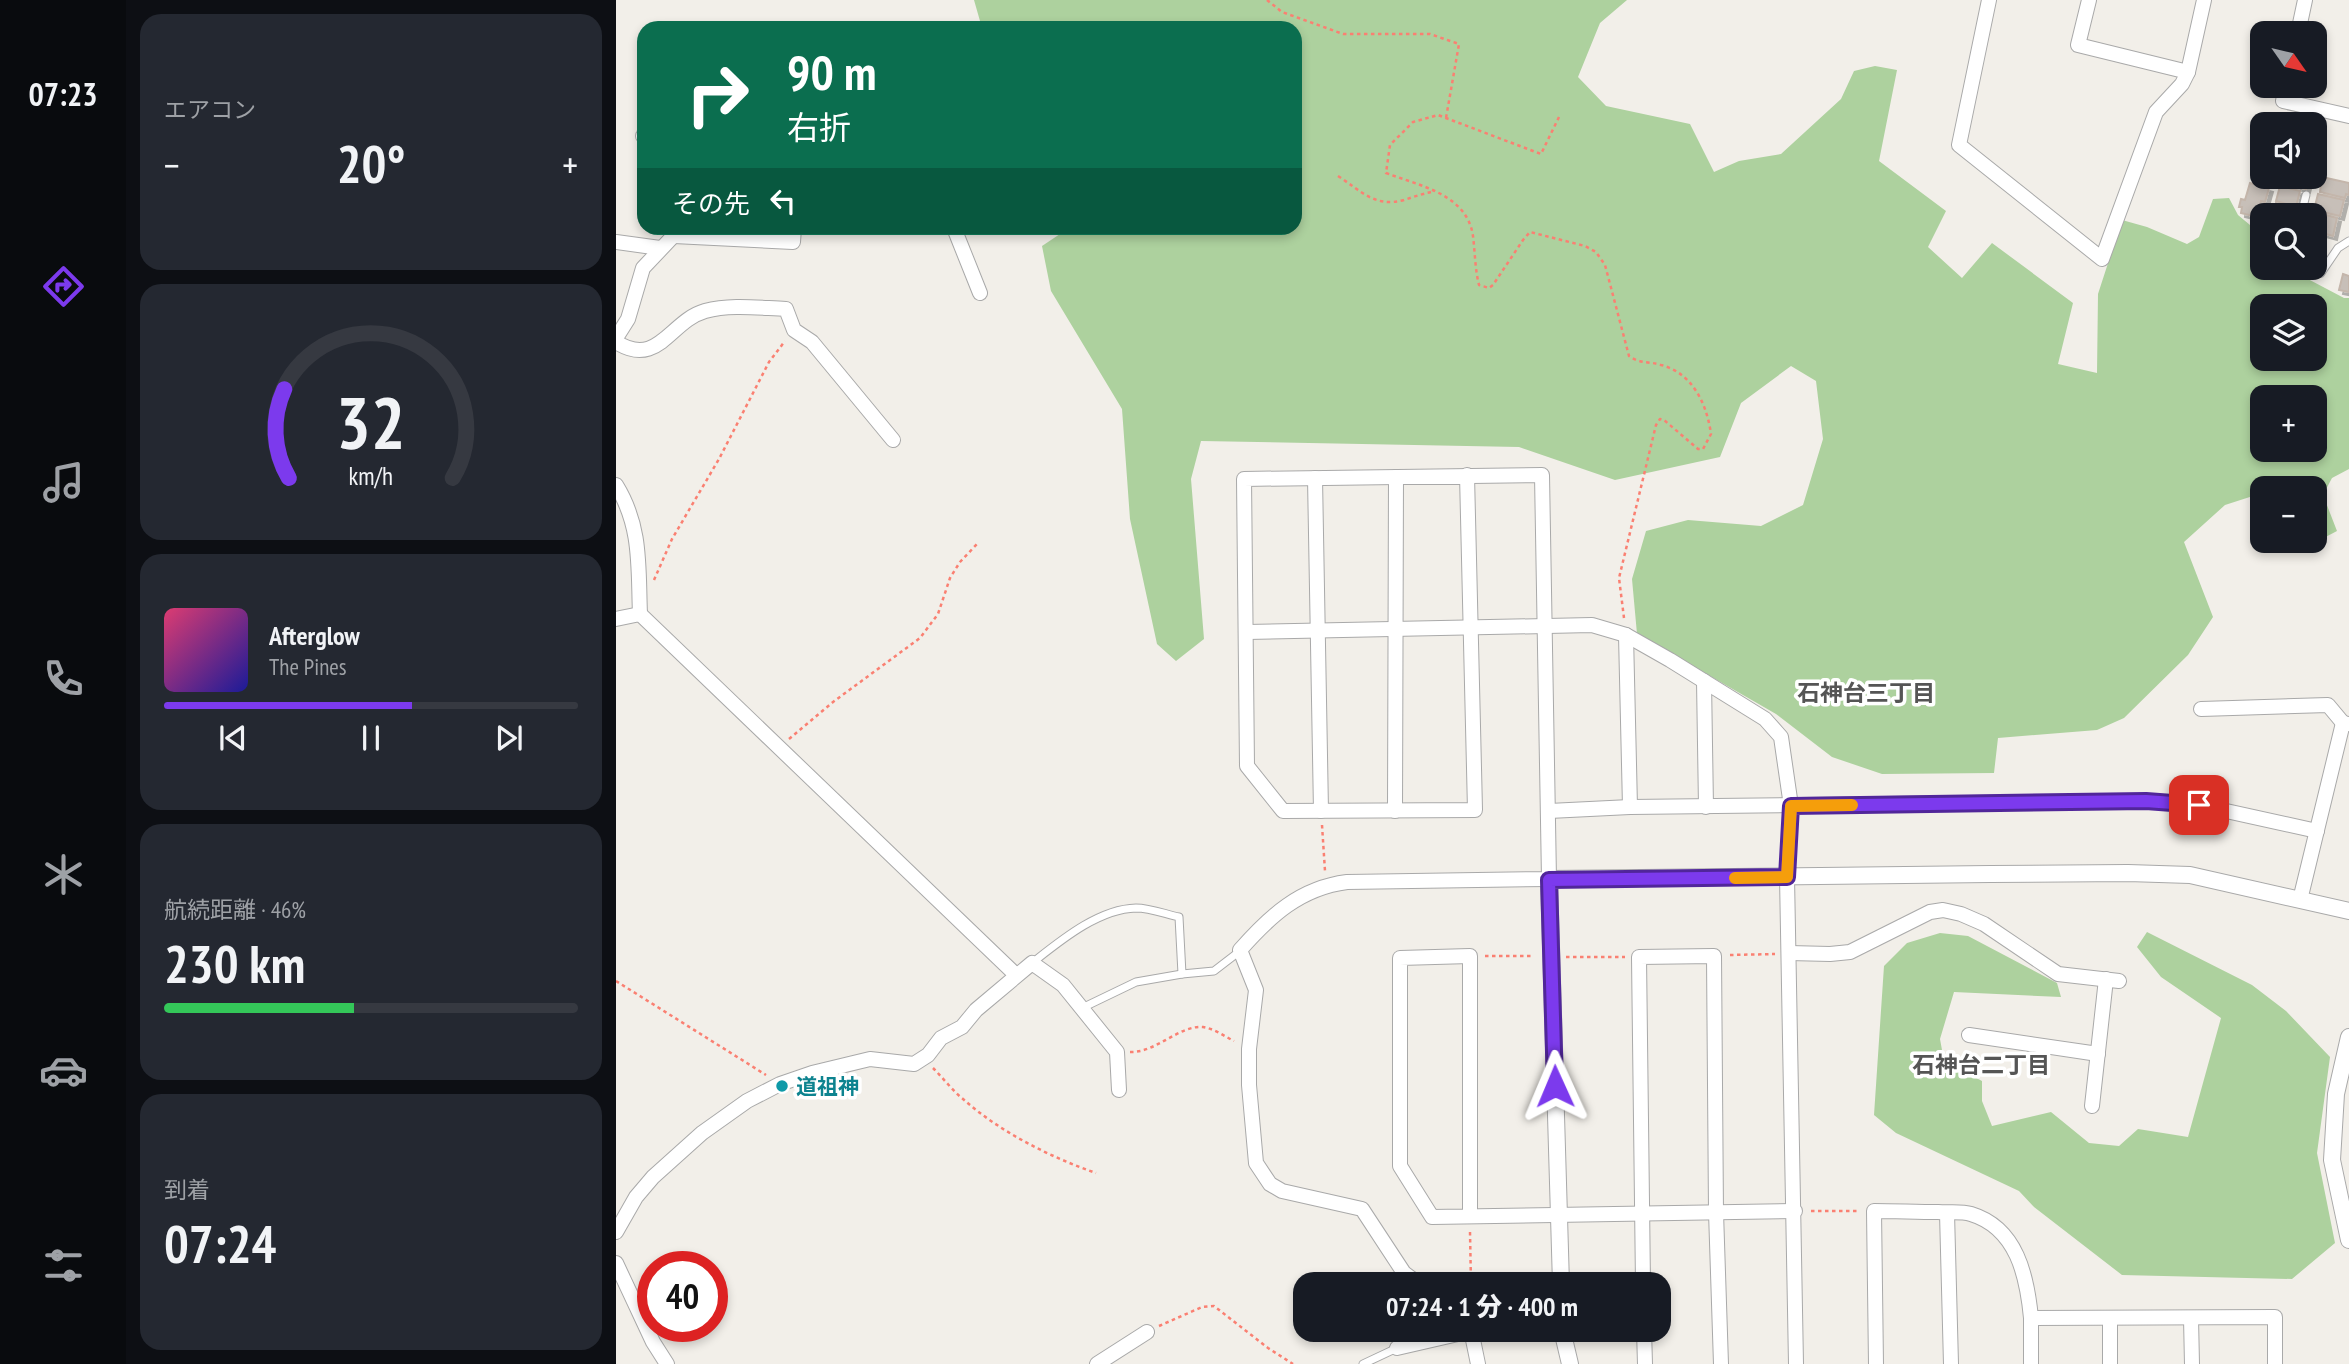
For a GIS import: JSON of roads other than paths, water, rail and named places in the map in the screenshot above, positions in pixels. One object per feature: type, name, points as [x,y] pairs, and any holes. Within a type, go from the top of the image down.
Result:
[{"type":"street","points":[[1989,0],[1959,145],[2102,259],[2156,112],[2182,84],[2188,72],[2204,0]]},
{"type":"street","points":[[2089,0],[2078,45],[2188,72]]},
{"type":"street","points":[[2301,21],[2305,0]]},
{"type":"street","points":[[2284,98],[2283,102],[2349,116]]},
{"type":"street","points":[[674,235],[643,268],[628,319],[616,340],[629,350],[643,351],[702,312],[731,307],[786,309],[794,330],[812,342],[893,440]]},
{"type":"street","points":[[712,235],[793,242],[794,235]]},
{"type":"street","points":[[957,235],[981,293]]},
{"type":"street","points":[[616,242],[660,248]]},
{"type":"street","points":[[1468,475],[1475,810],[1283,811],[1247,766],[1244,479],[1468,475],[1542,475],[1549,880],[1560,1272]]},
{"type":"street","points":[[1395,811],[1396,477]]},
{"type":"street","points":[[1315,478],[1321,811]]},
{"type":"street","points":[[616,485],[625,500],[636,533],[639,614],[1016,975]]},
{"type":"street","points":[[616,620],[639,614]]},
{"type":"street","points":[[1247,632],[1592,625],[1626,635],[1704,681],[1765,719],[1781,737],[1791,806],[1787,877],[1796,1364]]},
{"type":"street","points":[[1626,635],[1630,807]]},
{"type":"street","points":[[1704,681],[1706,807]]},
{"type":"street","points":[[2201,709],[2328,705],[2346,724],[2300,900]]},
{"type":"street","points":[[1549,811],[1630,807],[2146,801],[2199,805],[2317,831]]},
{"type":"street","points":[[1403,1272],[1362,1209],[1282,1191],[1270,1184],[1256,1163],[1249,1085],[1249,1049],[1256,990],[1240,950],[1268,919],[1326,885],[1348,882],[2114,873],[2190,875],[2349,911]]},
{"type":"street","points":[[1789,953],[1850,952],[1930,912],[1942,910],[1961,914],[1984,924],[2058,974],[2112,980],[2098,1054],[2092,1106]]},
{"type":"street","points":[[1469,1216],[1470,956],[1400,957],[1400,1166],[1432,1217],[1795,1211]]},
{"type":"street","points":[[1643,1272],[1639,957],[1714,956],[1716,1212],[1721,1364]]},
{"type":"street","points":[[616,1232],[636,1197],[653,1177],[702,1133],[747,1101],[780,1084],[870,1059],[914,1064],[942,1038],[962,1027],[976,1010],[1032,963],[1063,985],[1117,1052],[1119,1090]]},
{"type":"street","points":[[1969,1035],[2098,1054]]},
{"type":"street","points":[[2349,1037],[2336,1094],[2332,1160],[2349,1240]]},
{"type":"street","points":[[1876,1364],[1874,1210],[1969,1214],[1988,1222],[2006,1236],[2028,1284],[2031,1364]]},
{"type":"street","points":[[1947,1213],[1951,1364]]},
{"type":"street","points":[[616,1263],[653,1342],[667,1364]]},
{"type":"street","points":[[2031,1318],[2275,1317],[2275,1364]]},
{"type":"street","points":[[2110,1318],[2110,1364]]},
{"type":"street","points":[[2191,1318],[2192,1364]]},
{"type":"street","points":[[1097,1364],[1147,1332]]},
{"type":"street","points":[[1397,1348],[1422,1342]]},
{"type":"street","points":[[1473,1342],[1478,1364]]},
{"type":"street","points":[[1565,1342],[1570,1364]]},
{"type":"street","points":[[1644,1342],[1644,1364]]},
{"type":"lane","points":[[2303,203],[2305,195]]},
{"type":"lane","points":[[2327,264],[2338,248],[2349,241]]},
{"type":"lane","points":[[1032,963],[1069,933],[1117,911],[1138,908],[1179,917],[1182,974]]},
{"type":"lane","points":[[1082,1008],[1136,982],[1214,971],[1240,950]]},
{"type":"lane","points":[[1363,1364],[1397,1348]]},
{"type":"place","name":"道祖神","points":[[782,1086]]},
{"type":"district","name":"石神台三丁目","points":[[1866,692]]},
{"type":"district","name":"石神台二丁目","points":[[1981,1064]]}]
